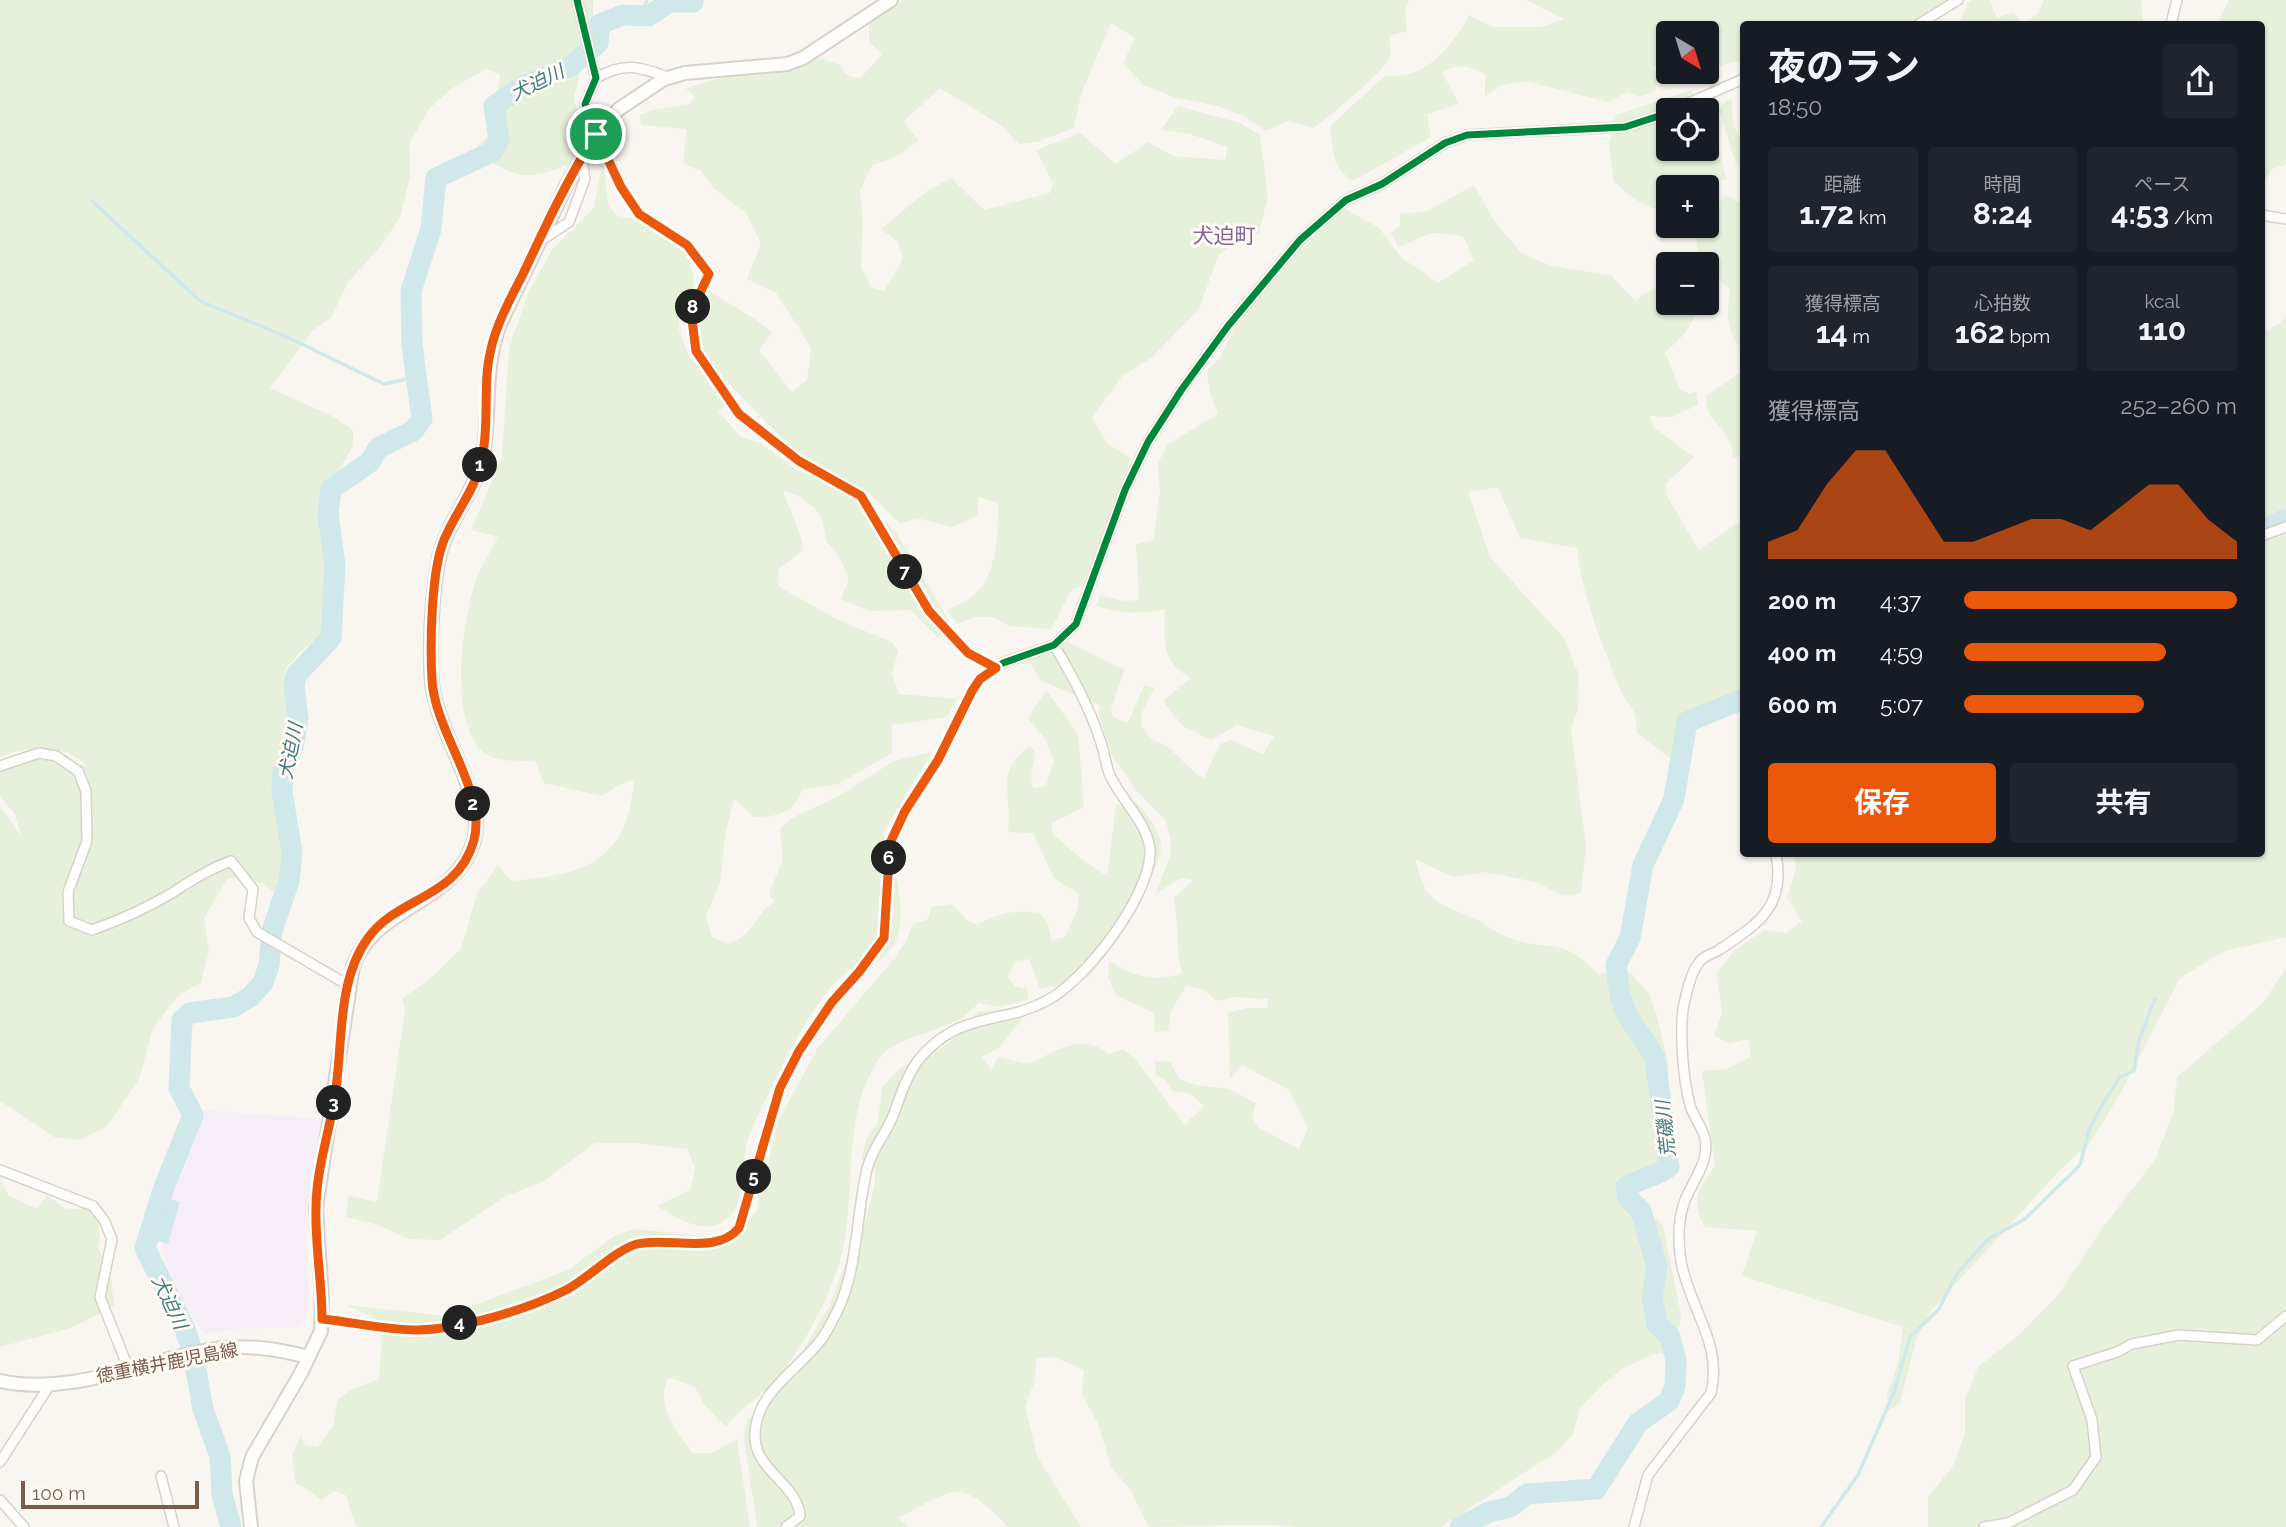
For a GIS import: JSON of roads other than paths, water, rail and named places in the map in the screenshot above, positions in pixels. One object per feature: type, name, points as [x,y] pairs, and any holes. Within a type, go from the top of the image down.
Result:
[{"type":"main road","points":[[251,1527],[246,1481],[252,1457],[317,1343],[322,1319],[316,1208],[320,1170],[334,1102],[348,985],[357,955],[369,936],[388,919],[432,895],[457,874],[474,840],[476,824],[472,798],[441,726],[432,682],[438,558],[478,473],[486,431],[487,373],[491,347],[537,244],[582,157],[596,134],[629,101],[670,78],[705,69],[788,64],[818,50],[891,0]]},
{"type":"main road","name":"徳重横井鹿児島線","points":[[0,1381],[19,1385],[51,1384],[129,1370],[205,1352],[248,1347],[273,1348],[309,1357]]},
{"type":"street","points":[[577,0],[596,78]]},
{"type":"street","points":[[1924,21],[1958,0]]},
{"type":"street","points":[[2172,21],[2177,0]]},
{"type":"street","points":[[670,78],[644,68],[616,66],[596,78],[585,104],[621,187],[639,214],[687,245],[709,274],[691,312],[696,351],[739,414],[799,461],[861,496],[929,611],[968,653],[996,668]]},
{"type":"street","points":[[1700,98],[1740,80]]},
{"type":"street","points":[[322,1319],[417,1330],[455,1325],[534,1305],[568,1289],[636,1244],[725,1240],[733,1234],[739,1228],[780,1088],[799,1051],[832,1002],[884,938],[890,843],[905,811],[938,760],[980,679],[996,668],[1054,645],[1076,624],[1125,490],[1148,442],[1181,389],[1228,326],[1291,251],[1325,217],[1346,200],[1382,184],[1446,143],[1467,135],[1625,127],[1656,117]]},
{"type":"street","points":[[537,244],[569,222],[584,179],[582,157]]},
{"type":"street","points":[[2265,216],[2286,219]]},
{"type":"street","points":[[2265,535],[2286,527]]},
{"type":"street","points":[[786,1527],[800,1516],[799,1502],[764,1462],[755,1446],[758,1412],[767,1396],[822,1339],[836,1314],[855,1246],[867,1168],[906,1081],[920,1058],[954,1030],[972,1021],[1046,1002],[1072,983],[1108,940],[1143,883],[1150,854],[1145,832],[1126,805],[1109,773],[1100,738],[1079,686],[1054,645]]},
{"type":"street","points":[[0,766],[39,752],[56,756],[78,771],[86,790],[87,841],[68,892],[69,921],[92,930],[119,921],[207,870],[231,861],[253,889],[249,918],[257,932],[348,985]]},
{"type":"street","points":[[1634,1527],[1648,1475],[1711,1393],[1715,1377],[1713,1349],[1703,1319],[1692,1299],[1681,1262],[1679,1233],[1685,1200],[1699,1172],[1705,1146],[1705,1138],[1690,1106],[1683,1009],[1688,986],[1701,960],[1736,938],[1773,906],[1780,873],[1777,857]]},
{"type":"street","points":[[0,1170],[93,1206],[104,1220],[112,1239],[100,1297],[129,1370]]},
{"type":"street","points":[[1984,1527],[2008,1523],[2073,1490],[2096,1457],[2092,1420],[2073,1366],[2117,1352],[2132,1344],[2179,1335],[2257,1340],[2286,1316]]},
{"type":"street","points":[[0,1462],[51,1384]]},
{"type":"street","points":[[161,1476],[174,1527]]},
{"type":"street","points":[[0,1500],[24,1527]]},
{"type":"water","points":[[167,1198],[180,1202],[168,1244],[155,1240]]},
{"type":"waterway","points":[[641,16],[647,0]]},
{"type":"waterway","name":"犬迫川","points":[[693,2],[700,0]]},
{"type":"waterway","name":"犬迫川","points":[[231,1527],[222,1494],[220,1456],[203,1409],[193,1353],[185,1329],[145,1248],[163,1190],[193,1115],[179,1088],[182,1020],[190,1013],[233,1007],[250,997],[263,983],[269,965],[272,931],[289,881],[292,852],[282,792],[283,771],[293,747],[298,719],[294,684],[297,674],[331,638],[335,565],[328,514],[331,489],[370,462],[378,448],[413,431],[422,419],[412,345],[411,291],[431,229],[436,178],[492,152],[499,140],[494,106],[521,87],[571,66],[598,43],[600,24],[623,15],[649,16],[669,2],[693,2]]},
{"type":"waterway","points":[[92,201],[200,301],[287,337],[384,384],[417,377]]},
{"type":"waterway","name":"荒磯川","points":[[2265,528],[2286,519]]},
{"type":"waterway","name":"荒磯川","points":[[1460,1527],[1489,1512],[1510,1507],[1527,1494],[1596,1489],[1638,1423],[1669,1401],[1675,1386],[1676,1360],[1670,1337],[1657,1324],[1652,1297],[1657,1267],[1641,1211],[1628,1198],[1626,1187],[1669,1167],[1655,1057],[1627,1015],[1620,996],[1616,965],[1630,938],[1643,865],[1674,799],[1687,722],[1740,700]]},
{"type":"waterway","points":[[1821,1527],[1858,1475],[1894,1392],[1910,1337],[1939,1309],[1956,1275],[1988,1239],[2025,1219],[2080,1165],[2090,1127],[2104,1102],[2120,1077],[2134,1071],[2139,1040],[2155,999]]},
{"type":"district","name":"犬迫町","points":[[1224,236]]}]
